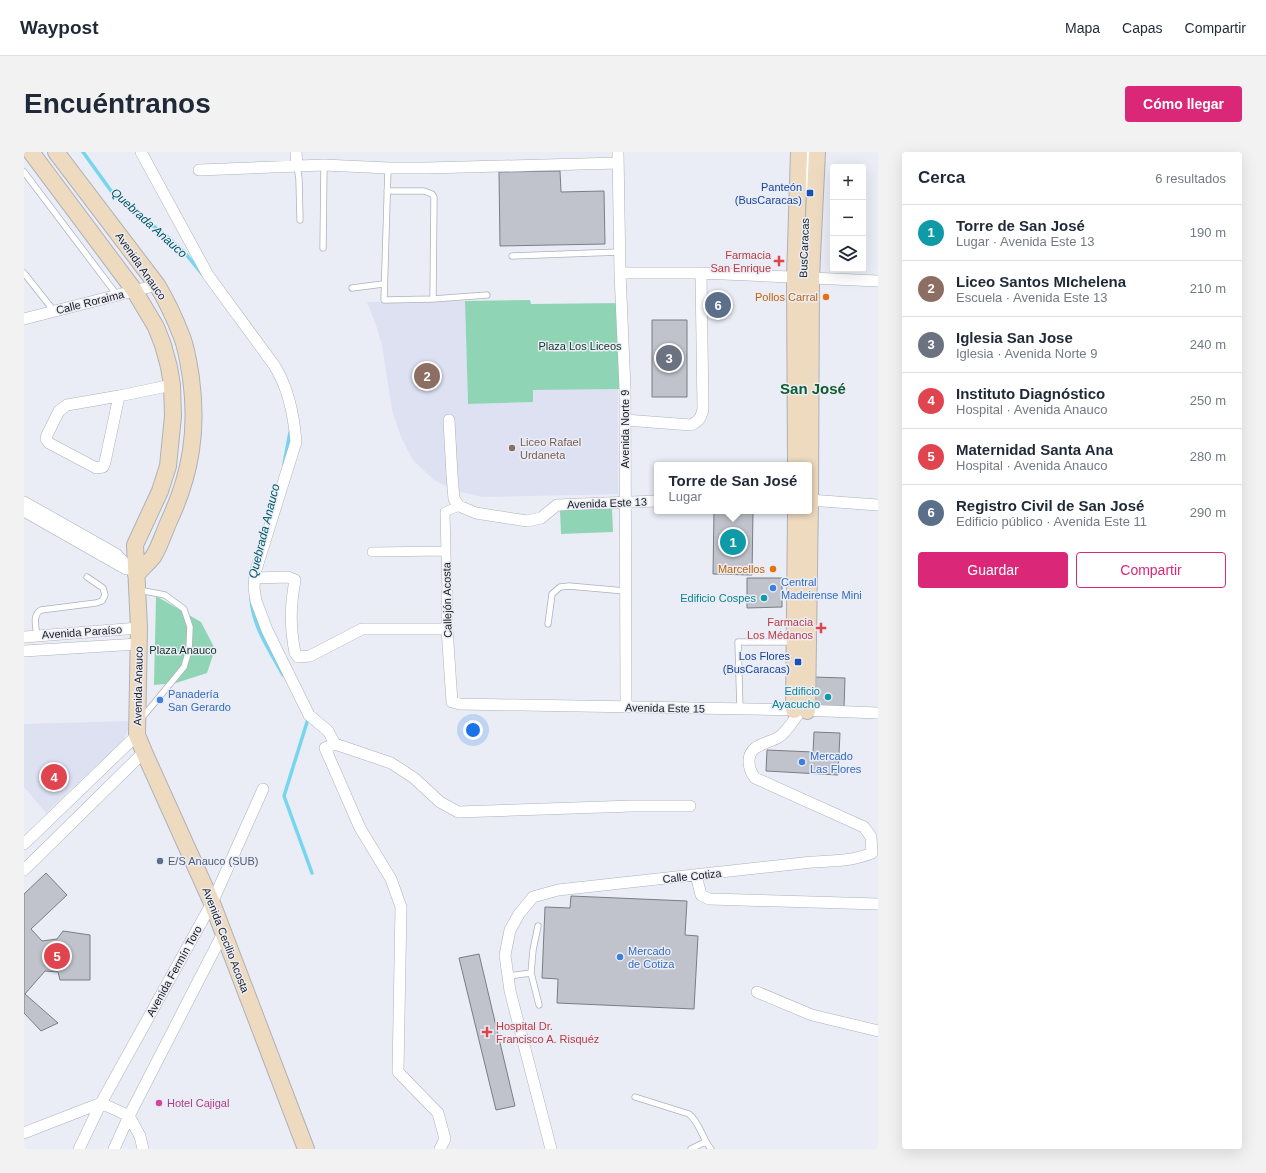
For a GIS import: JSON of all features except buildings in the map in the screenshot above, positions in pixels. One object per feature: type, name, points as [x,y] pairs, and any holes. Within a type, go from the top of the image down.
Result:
[{"type":"main road","name":"Avenida Anauco","points":[[31,152],[134,290],[156,327],[164,345],[172,385],[173,416],[168,466],[160,491],[135,545],[139,628],[137,730]]},
{"type":"main road","name":"Avenida Anauco","points":[[56,152],[157,285],[183,338],[189,363],[193,391],[194,417],[188,471],[180,498],[152,557],[137,582]]},
{"type":"main road","points":[[799,152],[809,462]]},
{"type":"main road","points":[[796,462],[803,278],[817,152]]},
{"type":"main road","points":[[796,514],[801,707]]},
{"type":"main road","points":[[801,707],[809,514]]},
{"type":"main road","name":"Avenida Cecilio Acosta","points":[[137,730],[144,752],[212,902],[306,1149]]},
{"type":"street","points":[[141,152],[200,263],[274,365],[281,376],[285,387],[295,430],[296,442],[255,573],[254,588],[256,601],[266,630],[309,715],[328,731],[335,744]]},
{"type":"street","points":[[296,152],[297,166]]},
{"type":"street","points":[[199,170],[324,165],[388,168],[618,157]]},
{"type":"street","name":"Avenida Norte 9","points":[[618,157],[619,252],[625,383],[626,707]]},
{"type":"street","points":[[620,273],[701,273],[878,281]]},
{"type":"street","points":[[625,420],[691,425],[697,422],[701,417],[703,409],[701,273]]},
{"type":"street","name":"Calle Roraima","points":[[24,319],[157,285]]},
{"type":"street","points":[[119,396],[105,462],[102,467],[96,468],[49,443],[46,439],[59,411],[67,405],[172,385]]},
{"type":"street","points":[[449,420],[454,499],[459,506]]},
{"type":"street","points":[[812,500],[878,505]]},
{"type":"street","name":"Avenida Este 13","points":[[459,506],[476,513],[527,521],[541,518],[557,505],[654,501]]},
{"type":"street","points":[[24,502],[116,554],[137,582]]},
{"type":"street","name":"Callejón Acosta","points":[[452,702],[447,629],[445,512],[459,506]]},
{"type":"street","points":[[24,512],[137,582]]},
{"type":"street","points":[[372,552],[446,551]]},
{"type":"street","points":[[255,578],[288,577],[295,580],[290,621],[295,654],[298,657],[310,656],[362,628],[447,629]]},
{"type":"street","name":"Avenida Paraíso","points":[[24,637],[139,628]]},
{"type":"street","name":"Avenida Paraíso","points":[[24,650],[138,644]]},
{"type":"street","name":"Avenida Este 15","points":[[452,702],[477,705],[740,709],[801,707],[878,713]]},
{"type":"street","name":"Calle Cotiza","points":[[551,1149],[510,991],[505,955],[510,930],[519,914],[533,897],[558,890],[812,862],[850,860],[875,854],[871,836],[864,827],[755,778],[751,773],[749,766],[750,752],[756,747],[779,736],[789,728],[801,707]]},
{"type":"street","name":"Avenida Anauco","points":[[24,844],[137,730]]},
{"type":"street","points":[[440,1149],[445,1139],[438,1113],[398,1072],[400,907],[391,879],[360,828],[325,748],[335,744],[391,763],[414,778],[440,802],[458,812],[632,806],[690,806]]},
{"type":"street","points":[[24,870],[144,752]]},
{"type":"street","name":"Avenida Fermín Toro","points":[[79,1149],[102,1103],[212,902],[263,789]]},
{"type":"street","points":[[696,875],[701,895],[709,899],[878,904]]},
{"type":"street","points":[[114,1149],[129,1116],[223,933]]},
{"type":"street","points":[[757,992],[812,1015],[878,1031]]},
{"type":"street","points":[[24,1132],[102,1103],[129,1116],[140,1136],[143,1149]]},
{"type":"lane","points":[[806,193],[807,152]]},
{"type":"lane","points":[[323,248],[324,165]]},
{"type":"lane","points":[[297,166],[299,179],[300,220]]},
{"type":"lane","points":[[388,168],[383,284],[384,300],[433,299],[487,295]]},
{"type":"lane","points":[[24,172],[117,295]]},
{"type":"lane","points":[[387,191],[424,191],[432,194],[434,197],[433,299]]},
{"type":"lane","points":[[512,256],[619,252]]},
{"type":"lane","points":[[24,273],[54,311]]},
{"type":"lane","points":[[352,288],[383,284]]},
{"type":"lane","points":[[37,636],[35,617],[41,610],[96,603],[104,598],[105,595],[103,588],[87,577]]},
{"type":"lane","points":[[137,582],[165,595],[184,609],[190,627],[189,650],[184,667],[137,730]]},
{"type":"lane","points":[[548,624],[552,594],[560,587],[569,586],[626,591]]},
{"type":"lane","points":[[740,709],[738,642],[799,647],[801,675]]},
{"type":"lane","points":[[538,926],[533,950],[531,973],[539,1005]]},
{"type":"lane","points":[[508,976],[531,973]]},
{"type":"lane","points":[[635,1097],[689,1114],[694,1118],[704,1142],[711,1149]]},
{"type":"lane","points":[[691,1149],[704,1142]]},
{"type":"shaded area","name":"Liceo Rafael Urdaneta","points":[[465,301],[468,404],[532,402],[532,390],[618,389],[618,494],[483,497],[457,491],[434,480],[413,460],[401,437],[392,410],[382,345],[367,302]]},
{"type":"shaded area","points":[[132,721],[124,739],[46,813],[24,787],[24,724]]},
{"type":"green space","name":"Plaza Los Liceos","points":[[530,300],[531,304],[621,303],[625,389],[533,390],[533,402],[468,404],[465,301]]},
{"type":"green space","points":[[612,508],[613,532],[561,534],[560,510]]},
{"type":"green space","name":"Plaza Anauco","points":[[156,596],[201,622],[215,649],[207,673],[176,683],[154,685]]},
{"type":"waterway","name":"Quebrada Anauco","points":[[83,152],[114,195],[170,239],[185,253],[202,274]]},
{"type":"waterway","name":"Quebrada Anauco","points":[[284,464],[290,432]]},
{"type":"waterway","name":"Quebrada Anauco","points":[[251,599],[252,609],[259,629],[283,675]]},
{"type":"waterway","name":"Quebrada Anauco","points":[[307,717],[308,719],[284,796],[312,873]]},
{"type":"place","name":"Panteón (BusCaracas)","points":[[810,193]]},
{"type":"place","name":"Farmacia San Enrique","points":[[779,261]]},
{"type":"place","name":"Pollos Carral","points":[[826,297]]},
{"type":"place","name":"Registro Civil de San José","points":[[718,305]]},
{"type":"place","name":"Iglesia San Jose","points":[[669,358]]},
{"type":"place","name":"Liceo Santos MIchelena","points":[[427,376]]},
{"type":"place","name":"Liceo Rafael Urdaneta","points":[[512,448]]},
{"type":"place","name":"Torre de San José","points":[[733,542]]},
{"type":"place","name":"Marcellos","points":[[773,569]]},
{"type":"place","name":"Central Madeirense Mini","points":[[773,588]]},
{"type":"place","name":"Edificio Cospes","points":[[764,598]]},
{"type":"place","name":"Farmacia Los Médanos","points":[[821,628]]},
{"type":"place","name":"Los Flores (BusCaracas)","points":[[798,662]]},
{"type":"place","name":"Edificio Ayacucho","points":[[828,697]]},
{"type":"place","name":"Panadería San Gerardo","points":[[160,700]]},
{"type":"place","name":"Mercado Las Flores","points":[[802,762]]},
{"type":"place","name":"Instituto Diagnóstico","points":[[54,777]]},
{"type":"place","name":"E/S Anauco (SUB)","points":[[160,861]]},
{"type":"place","name":"Maternidad Santa Ana","points":[[57,956]]},
{"type":"place","name":"Mercado de Cotiza","points":[[620,957]]},
{"type":"place","name":"Hospital Dr. Francisco A. Risquéz","points":[[487,1032]]},
{"type":"place","name":"Hotel Cajigal","points":[[159,1103]]},
{"type":"district","name":"San José","points":[[813,388]]}]
